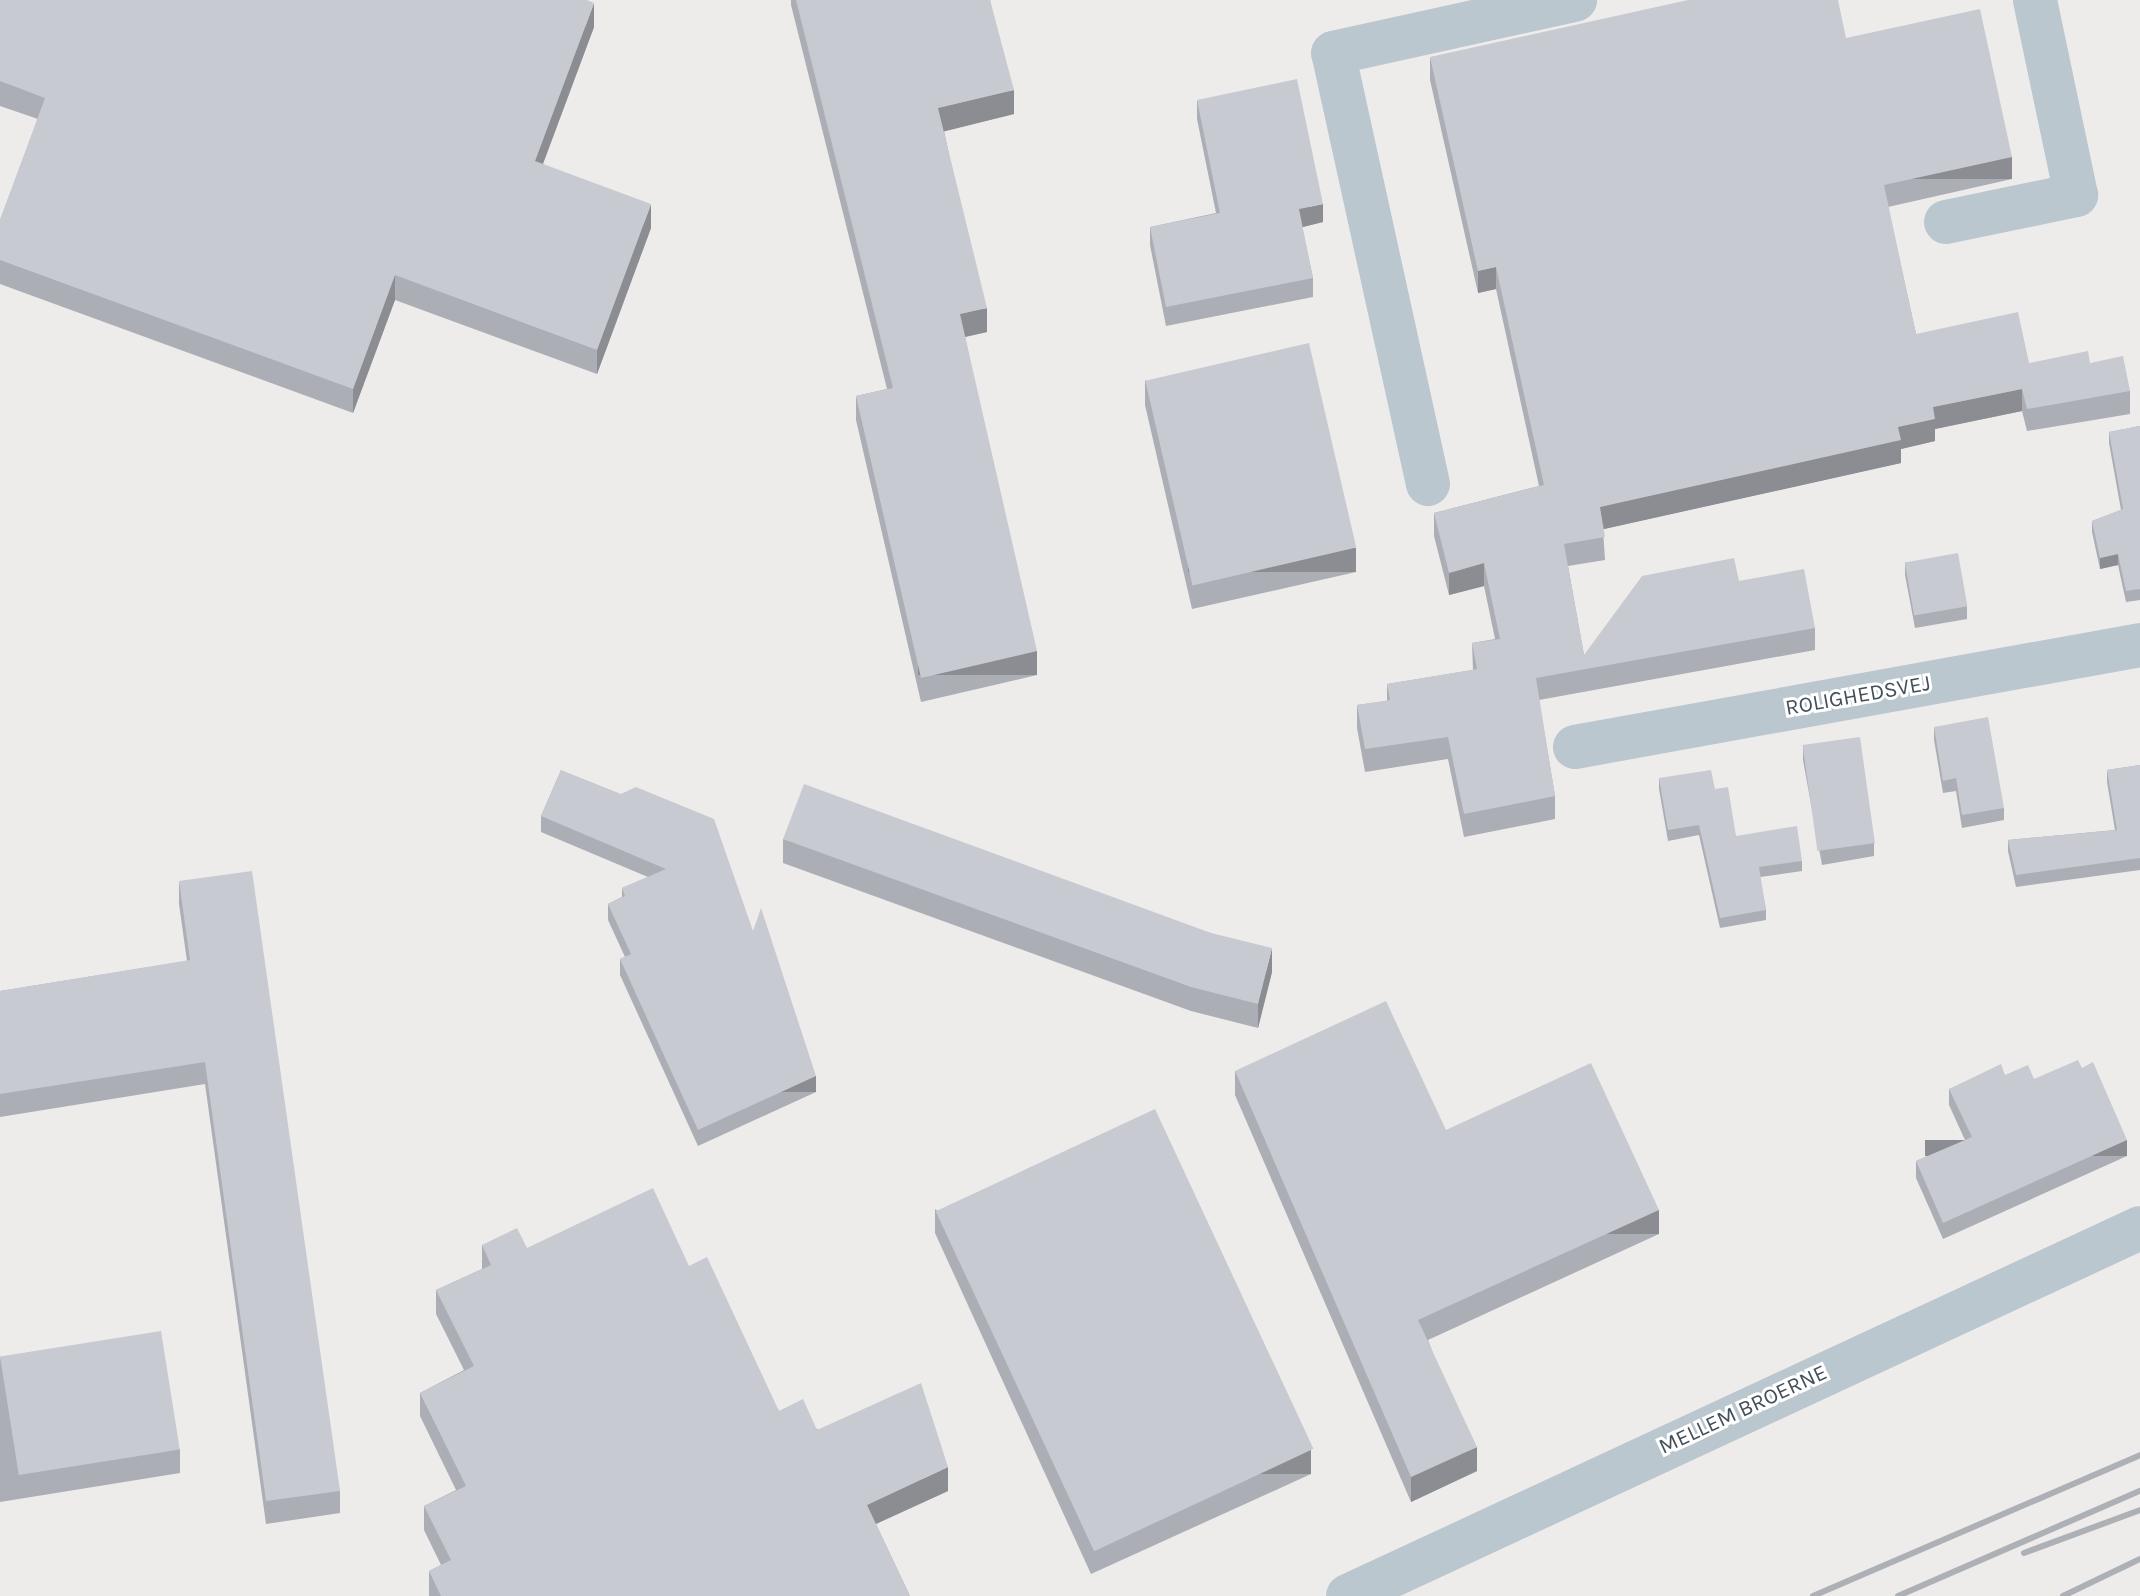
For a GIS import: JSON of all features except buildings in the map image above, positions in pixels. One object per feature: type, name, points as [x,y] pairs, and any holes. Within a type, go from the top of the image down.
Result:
[{"type":"street","points":[[1428,484],[1333,53],[1575,0]]},
{"type":"street","points":[[1946,222],[2076,195],[2035,0]]},
{"type":"street","name":"ROLIGHEDSVEJ","points":[[1575,747],[2140,645]]},
{"type":"street","name":"MELLEM BROERNE","points":[[1348,1596],[2140,1228]]},
{"type":"railway","points":[[1813,1596],[2140,1455]]},
{"type":"railway","points":[[1898,1596],[2140,1491]]},
{"type":"railway","points":[[2024,1553],[2140,1510]]},
{"type":"railway","points":[[2063,1596],[2140,1559]]}]
